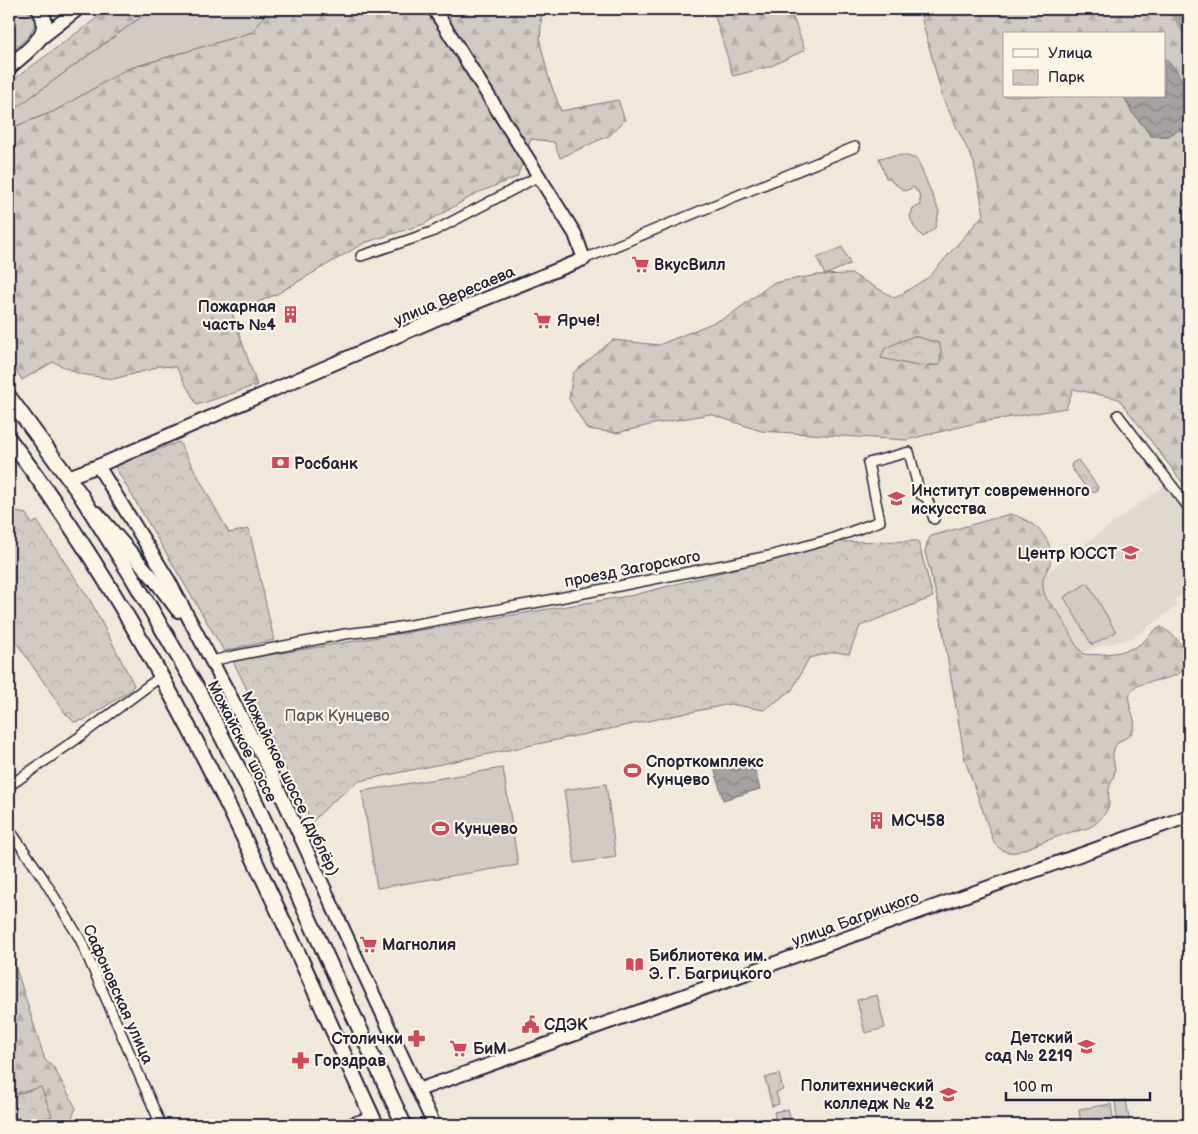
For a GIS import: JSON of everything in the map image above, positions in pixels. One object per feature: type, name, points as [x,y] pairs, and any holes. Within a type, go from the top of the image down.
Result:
[{"type":"main road","points":[[9,67],[41,38],[45,26],[44,17],[39,9]]},
{"type":"main road","name":"Можайское шоссе","points":[[9,397],[80,494],[191,678],[228,748],[300,897],[404,1125]]},
{"type":"main road","points":[[9,440],[67,521],[109,588],[199,745],[232,812],[374,1121]]},
{"type":"main road","points":[[9,445],[21,456]]},
{"type":"street","points":[[41,38],[78,9]]},
{"type":"street","points":[[434,9],[575,234],[584,259]]},
{"type":"street","name":"улица Вересаева","points":[[68,477],[98,466],[456,311],[856,147]]},
{"type":"street","points":[[362,256],[432,232],[539,176]]},
{"type":"street","points":[[1118,415],[1189,508]]},
{"type":"street","name":"проезд Загорского","points":[[212,661],[345,634],[394,628],[632,584],[769,556],[831,538],[880,521],[868,463],[909,452],[920,494],[927,498],[934,519]]},
{"type":"street","name":"Можайское шоссе (дублёр)","points":[[98,466],[170,581],[200,642],[269,769],[434,1125]]},
{"type":"street","points":[[80,494],[153,578],[200,642]]},
{"type":"street","points":[[9,786],[160,677]]},
{"type":"street","name":"улица Багрицкого","points":[[418,1090],[1189,816]]},
{"type":"street","name":"Сафоновская улица","points":[[9,829],[47,884],[80,938],[161,1125]]},
{"type":"street","points":[[344,1125],[374,1121]]},
{"type":"shaded area","name":"Центр ЮССТ","points":[[1165,485],[1189,517],[1189,589],[1174,600],[1177,606],[1133,638],[1095,648],[1040,670],[1020,592]]},
{"type":"green space","points":[[9,9],[25,9],[32,15],[35,23],[30,35],[9,54]]},
{"type":"green space","points":[[109,9],[152,9],[9,113],[9,83]]},
{"type":"green space","points":[[152,9],[268,9],[253,32],[127,69],[55,111],[9,129],[9,113]]},
{"type":"green space","points":[[268,9],[542,9],[540,42],[549,79],[561,111],[618,100],[625,120],[610,135],[560,158],[554,142],[531,139],[517,177],[477,193],[424,224],[364,243],[277,294],[232,313],[257,385],[197,405],[176,367],[159,366],[113,379],[80,374],[53,362],[22,380],[9,359],[9,129],[55,111],[127,69],[253,32]]},
{"type":"green space","points":[[713,9],[790,9],[805,50],[771,66],[733,76]]},
{"type":"green space","points":[[919,9],[1189,9],[1189,97],[1180,76],[1166,60],[1166,32],[1003,32],[1003,98],[1125,98],[1131,111],[1152,136],[1168,136],[1186,126],[1189,116],[1189,491],[1119,399],[1073,389],[1066,408],[976,423],[906,440],[761,431],[710,414],[617,433],[587,429],[569,399],[573,373],[613,340],[659,345],[729,316],[773,283],[817,275],[852,274],[895,298],[929,277],[984,214],[974,163],[943,99]]},
{"type":"green space","points":[[903,155],[917,159],[939,211],[935,228],[923,237],[914,227],[910,217],[913,208],[921,205],[918,191],[914,187],[905,191],[892,182],[890,178],[886,178],[879,158]]},
{"type":"green space","points":[[842,247],[850,264],[825,275],[817,258]]},
{"type":"green space","points":[[914,336],[939,343],[941,351],[940,365],[917,366],[881,358],[885,348]]},
{"type":"green space","points":[[179,442],[229,533],[249,529],[274,640],[224,651],[114,465]]},
{"type":"green space","points":[[1078,460],[1098,487],[1096,492],[1089,492],[1071,467],[1072,463]]},
{"type":"green space","points":[[9,499],[17,512],[26,514],[32,524],[37,521],[90,600],[134,685],[131,690],[84,720],[74,722],[66,714],[9,632]]},
{"type":"green space","points":[[1010,514],[1032,524],[1044,535],[1048,542],[1051,558],[1043,578],[1044,594],[1063,620],[1076,646],[1084,654],[1105,654],[1134,648],[1161,627],[1178,640],[1184,651],[1186,663],[1183,670],[1175,675],[1144,684],[1135,688],[1130,694],[1129,703],[1134,722],[1133,731],[1115,746],[1113,757],[1115,771],[1109,789],[1109,804],[1107,811],[1102,817],[1088,828],[1071,832],[1017,852],[1004,851],[994,843],[965,760],[938,602],[925,552],[931,536]]},
{"type":"green space","name":"Парк Кунцево","points":[[918,541],[933,597],[860,626],[849,654],[834,652],[809,658],[792,690],[764,710],[730,704],[359,781],[332,802],[312,822],[233,661],[634,595],[838,542]]},
{"type":"green space","points":[[1088,583],[1116,632],[1092,645],[1064,597]]},
{"type":"green space","name":"Кунцево","points":[[503,768],[518,865],[377,888],[362,791]]},
{"type":"green space","points":[[606,784],[616,857],[575,863],[564,790]]},
{"type":"green space","points":[[9,946],[45,1060],[54,1068],[76,1108],[69,1125],[9,1125]]},
{"type":"green space","points":[[877,995],[885,1028],[865,1033],[857,1000]]},
{"type":"green space","points":[[779,1074],[783,1090],[776,1092],[779,1104],[772,1106],[765,1078]]},
{"type":"green space","points":[[41,1087],[52,1116],[23,1125],[9,1125],[10,1096]]},
{"type":"green space","points":[[1126,1100],[1130,1125],[1118,1125],[1115,1102]]},
{"type":"green space","points":[[1111,1104],[1114,1125],[1081,1125],[1079,1109]]},
{"type":"green space","points":[[788,1109],[792,1124],[777,1125],[774,1112]]},
{"type":"water","points":[[1166,60],[1177,72],[1186,89],[1189,107],[1186,126],[1168,136],[1151,136],[1131,111],[1125,98],[1166,98]]},
{"type":"water","points":[[751,757],[760,789],[723,800],[714,767]]},
{"type":"waterway","points":[[1179,9],[1189,27]]},
{"type":"place","name":"ВкусВилл","points":[[640,264]]},
{"type":"place","name":"Пожарная часть №4","points":[[290,315]]},
{"type":"place","name":"Ярче!","points":[[543,320]]},
{"type":"place","name":"Росбанк","points":[[280,463]]},
{"type":"place","name":"Институт современного искусства","points":[[897,499]]},
{"type":"place","name":"Центр ЮССТ","points":[[1131,553]]},
{"type":"place","name":"Спорткомплекс Кунцево","points":[[632,770]]},
{"type":"place","name":"МСЧ58","points":[[877,820]]},
{"type":"place","name":"Кунцево","points":[[440,828]]},
{"type":"place","name":"Магнолия","points":[[368,944]]},
{"type":"place","name":"Библиотека им. Э. Г. Багрицкого","points":[[635,964]]},
{"type":"place","name":"СДЭК","points":[[530,1024]]},
{"type":"place","name":"Столички","points":[[417,1038]]},
{"type":"place","name":"Детский сад № 2219","points":[[1087,1046]]},
{"type":"place","name":"БиМ","points":[[459,1048]]},
{"type":"place","name":"Горздрав","points":[[300,1060]]},
{"type":"place","name":"Политехнический колледж № 42","points":[[948,1094]]}]
